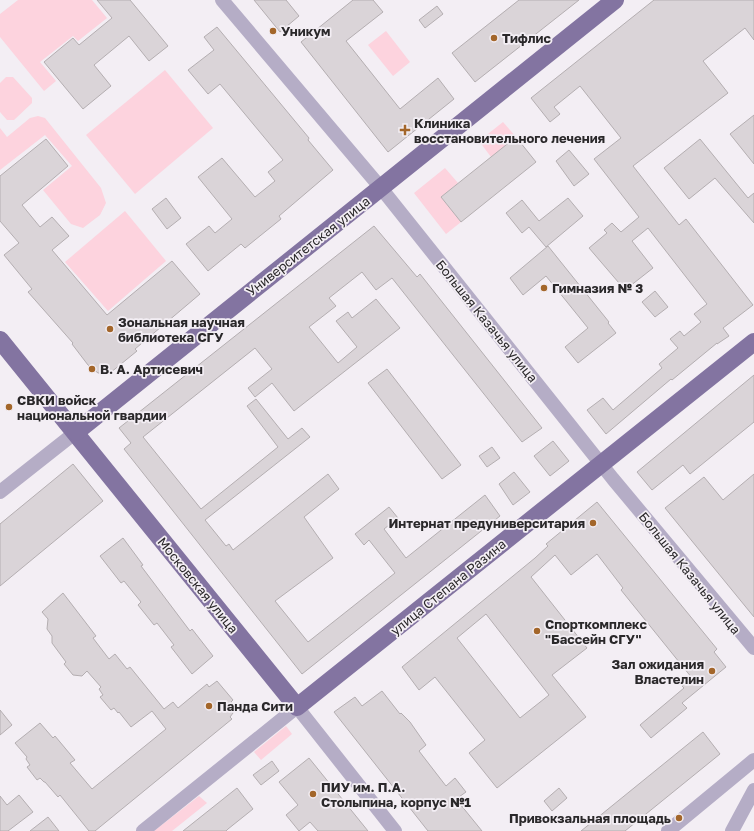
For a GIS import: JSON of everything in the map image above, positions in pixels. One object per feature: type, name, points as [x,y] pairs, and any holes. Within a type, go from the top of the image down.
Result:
[{"type":"main road","name":"Университетская улица","points":[[76,432],[615,0]]},
{"type":"main road","name":"Московская улица","points":[[0,340],[76,432],[297,707]]},
{"type":"main road","name":"улица Степана Разина","points":[[297,707],[754,342]]},
{"type":"street","name":"Большая Казачья улица","points":[[222,0],[381,188],[601,464],[752,646],[754,658]]},
{"type":"street","name":"Университетская улица","points":[[0,492],[76,432]]},
{"type":"street","name":"улица Степана Разина","points":[[142,831],[297,707]]},
{"type":"street","name":"Московская улица","points":[[297,707],[395,831]]},
{"type":"street","points":[[668,831],[753,757]]},
{"type":"street","points":[[732,831],[754,790]]},
{"type":"shaded area","points":[[18,0],[92,0],[107,18],[78,41],[73,36],[40,62],[56,81],[44,91],[0,37],[0,14]]},
{"type":"shaded area","points":[[386,31],[410,62],[393,76],[368,45]]},
{"type":"shaded area","points":[[165,70],[213,128],[135,194],[86,135]]},
{"type":"shaded area","points":[[6,77],[13,77],[32,98],[32,103],[14,120],[7,120],[0,112],[0,83]]},
{"type":"shaded area","points":[[38,116],[45,118],[101,188],[106,203],[100,215],[83,228],[71,224],[43,190],[72,166],[45,135],[0,170],[0,128],[7,137],[30,118]]},
{"type":"shaded area","points":[[503,122],[516,137],[491,157],[479,141]]},
{"type":"shaded area","points":[[445,168],[458,183],[441,197],[461,222],[446,234],[414,193]]},
{"type":"shaded area","points":[[125,211],[166,261],[108,311],[65,262]]},
{"type":"shaded area","points":[[286,726],[292,734],[261,760],[254,752]]},
{"type":"shaded area","points":[[199,796],[207,803],[172,831],[154,831]]},
{"type":"building","points":[[97,0],[130,0],[168,46],[149,61],[129,36],[94,65],[111,86],[83,109],[44,62],[73,38],[79,45],[112,18]]},
{"type":"building","points":[[254,0],[286,0],[299,16],[280,32]]},
{"type":"building","points":[[353,0],[373,0],[383,12],[346,41],[400,109],[438,78],[454,99],[388,152],[301,42]]},
{"type":"building","points":[[519,0],[579,0],[475,82],[452,53]]},
{"type":"building","points":[[654,0],[754,0],[754,40],[745,28],[703,61],[728,93],[633,166],[679,225],[686,219],[753,305],[723,328],[729,336],[717,343],[672,380],[671,379],[606,434],[587,410],[603,398],[613,410],[662,368],[659,364],[678,348],[670,339],[680,331],[684,336],[701,322],[694,314],[707,304],[648,228],[632,241],[653,268],[625,290],[589,248],[607,233],[604,230],[612,223],[621,232],[639,217],[594,159],[621,138],[580,86],[554,107],[560,114],[550,122],[531,98]]},
{"type":"building","points":[[437,6],[443,14],[425,28],[419,20]]},
{"type":"building","points":[[217,27],[309,138],[308,140],[333,170],[279,216],[281,219],[245,248],[241,244],[208,271],[186,244],[209,226],[215,233],[232,219],[198,177],[222,158],[255,197],[275,181],[268,172],[283,160],[220,84],[208,94],[188,70],[214,50],[204,37]]},
{"type":"building","points":[[754,115],[754,164],[730,134]]},
{"type":"building","points":[[516,137],[536,162],[461,222],[441,197]]},
{"type":"building","name":"Зональная научная библиотека СГУ","points":[[46,139],[68,166],[22,205],[40,227],[52,217],[69,236],[52,250],[107,315],[172,261],[200,294],[135,349],[137,351],[110,373],[98,373],[88,365],[72,344],[73,343],[28,292],[32,289],[4,255],[19,243],[0,221],[0,176]]},
{"type":"building","points":[[700,139],[748,198],[754,193],[754,223],[715,178],[689,199],[664,168]]},
{"type":"building","points":[[569,150],[589,174],[574,186],[556,161]]},
{"type":"building","points":[[166,198],[181,218],[167,229],[152,209]]},
{"type":"building","points":[[568,198],[583,216],[546,247],[529,227],[522,233],[506,213],[522,200],[539,221]]},
{"type":"building","points":[[374,226],[417,277],[420,274],[542,428],[522,442],[392,278],[376,290],[362,272],[329,298],[336,306],[309,327],[338,363],[357,347],[336,321],[348,312],[352,318],[376,299],[400,328],[294,411],[272,383],[255,397],[248,388],[272,369],[255,348],[143,437],[201,509],[278,447],[247,406],[256,399],[288,439],[302,428],[310,437],[205,520],[226,546],[229,544],[233,550],[328,474],[339,489],[304,517],[333,558],[275,601],[308,642],[395,573],[369,540],[364,545],[355,534],[389,507],[398,518],[384,529],[406,558],[485,495],[500,516],[302,674],[124,449],[131,443],[119,428]]},
{"type":"building","points":[[548,246],[609,322],[608,323],[616,333],[578,363],[565,347],[588,328],[546,276],[523,295],[510,278]]},
{"type":"building","points":[[655,291],[668,307],[655,317],[642,302]]},
{"type":"building","points":[[387,369],[461,465],[442,479],[368,383]]},
{"type":"building","points":[[754,375],[754,422],[690,474],[683,465],[652,490],[637,472]]},
{"type":"building","points":[[553,441],[569,461],[550,476],[534,456]]},
{"type":"building","points":[[492,447],[500,458],[487,467],[479,456]]},
{"type":"building","points":[[73,464],[103,501],[0,586],[0,524]]},
{"type":"building","points":[[514,472],[530,492],[513,505],[499,484]]},
{"type":"building","points":[[754,474],[754,617],[665,508],[704,477],[723,500]]},
{"type":"building","points":[[597,502],[717,649],[714,652],[726,667],[682,703],[687,708],[651,738],[640,725],[684,688],[682,686],[692,678],[621,590],[623,588],[597,554],[571,575],[555,555],[531,577],[587,648],[552,675],[586,717],[497,788],[469,753],[485,740],[435,677],[419,690],[402,667],[535,558],[548,546],[546,544]],"holes":[[[486,614],[549,695],[520,718],[457,638]]]},
{"type":"building","points":[[123,538],[143,565],[141,566],[190,631],[192,629],[213,656],[192,674],[171,647],[174,645],[157,623],[154,625],[138,605],[141,602],[124,581],[121,583],[100,556]]},
{"type":"building","points":[[63,593],[96,636],[93,638],[109,659],[115,654],[127,669],[130,667],[164,709],[173,702],[178,708],[207,684],[209,687],[217,681],[233,700],[231,702],[233,713],[230,717],[232,719],[95,831],[89,831],[60,795],[58,797],[40,778],[37,780],[27,767],[30,765],[26,759],[27,757],[15,743],[40,723],[53,738],[55,736],[75,760],[70,763],[92,789],[166,729],[152,711],[131,727],[119,712],[118,713],[114,708],[111,710],[100,697],[103,695],[99,689],[101,687],[87,671],[82,676],[73,675],[64,664],[66,662],[52,643],[52,636],[47,629],[48,619],[42,612]]},
{"type":"building","points":[[382,691],[400,714],[401,713],[410,722],[426,745],[419,751],[446,786],[455,778],[466,792],[456,799],[482,831],[428,831],[334,712],[355,697],[362,706]]},
{"type":"building","points":[[0,710],[12,725],[0,735]]},
{"type":"building","points":[[703,732],[720,754],[625,831],[581,831]]},
{"type":"building","name":"ПИУ им. П.А. Столыпина, корпус №1","points":[[309,758],[368,831],[318,831],[310,822],[299,831],[286,815],[298,805],[279,782]]},
{"type":"building","points":[[272,761],[279,771],[261,785],[253,775]]},
{"type":"building","points":[[237,788],[253,809],[226,831],[183,831]]},
{"type":"building","points":[[559,788],[567,798],[552,811],[544,801]]},
{"type":"building","points":[[19,795],[33,812],[8,831],[0,831],[0,796],[7,805]]},
{"type":"building","points":[[48,817],[59,831],[30,831]]},
{"type":"place","name":"Уникум","points":[[273,31]]},
{"type":"place","name":"Тифлис","points":[[494,38]]},
{"type":"place","name":"Клиника восстановительного лечения","points":[[405,130]]},
{"type":"place","name":"Гимназия № 3","points":[[544,288]]},
{"type":"place","name":"Зональная научная библиотека СГУ","points":[[110,329]]},
{"type":"place","name":"В. А. Артисевич","points":[[92,369]]},
{"type":"place","name":"СВКИ войск национальной гвардии","points":[[9,407]]},
{"type":"place","name":"Интернат предуниверситария","points":[[593,523]]},
{"type":"place","name":"Спорткомплекс \"Бассейн СГУ\"","points":[[537,631]]},
{"type":"place","name":"Зал ожидания Властелин","points":[[712,671]]},
{"type":"place","name":"Панда Сити","points":[[209,706]]},
{"type":"place","name":"ПИУ им. П.А. Столыпина, корпус №1","points":[[313,794]]},
{"type":"place","name":"Привокзальная площадь","points":[[679,818]]}]
